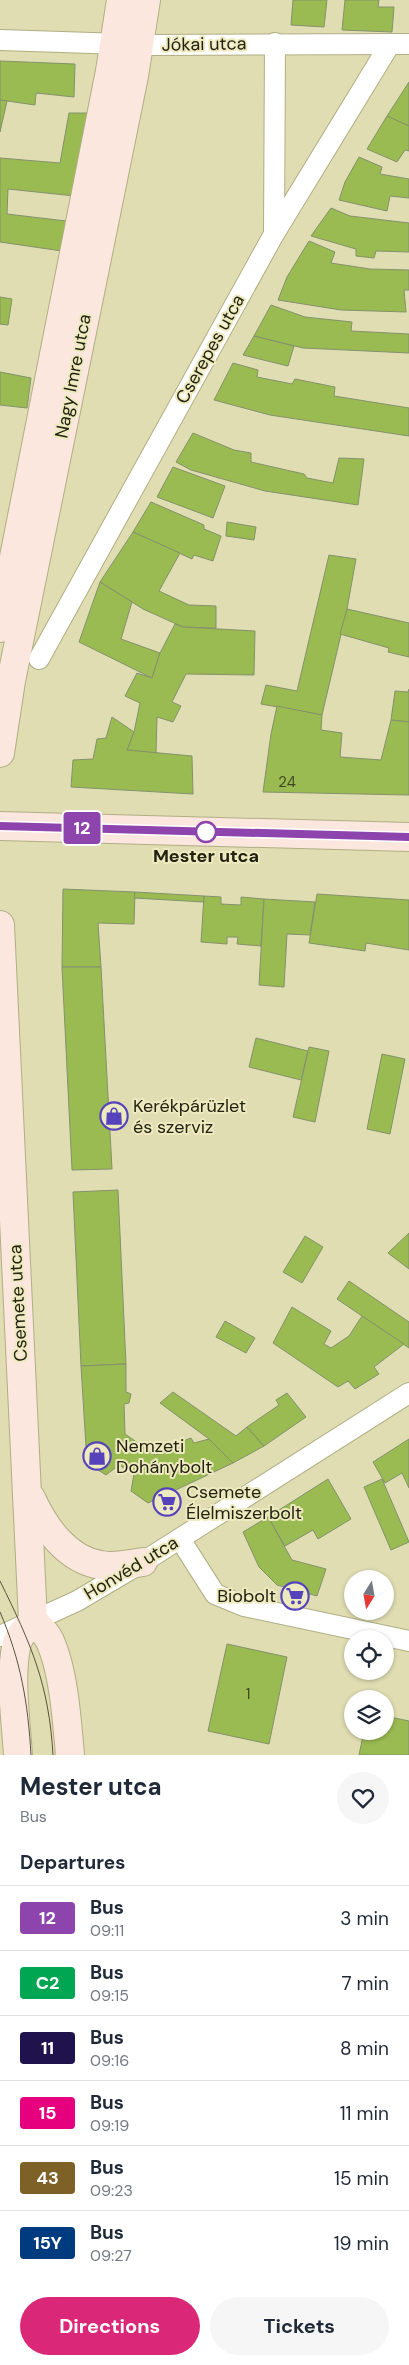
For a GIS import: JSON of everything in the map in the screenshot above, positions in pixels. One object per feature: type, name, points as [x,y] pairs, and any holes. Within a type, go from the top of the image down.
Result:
[{"type":"street","name":"Nagy Imre utca","points":[[0,753],[127,45],[121,0]]},
{"type":"street","name":"Nagy Imre utca","points":[[0,628],[127,45],[146,0]]},
{"type":"street","name":"Jókai utca","points":[[0,40],[127,45],[399,44]]},
{"type":"street","points":[[274,234],[275,43]]},
{"type":"street","name":"Cserepes utca","points":[[39,659],[274,234],[399,44]]},
{"type":"street","points":[[0,826],[409,837]]},
{"type":"street","name":"Csemete utca","points":[[0,925],[9,1278],[26,1488],[33,1622]]},
{"type":"street","name":"Honvéd utca","points":[[0,1636],[77,1601],[143,1562],[409,1393]]},
{"type":"street","points":[[26,1488],[48,1530],[62,1544],[81,1557],[101,1565],[143,1562]]},
{"type":"street","points":[[180,1539],[215,1594],[244,1606],[409,1641]]},
{"type":"street","points":[[18,1755],[14,1675],[18,1643],[24,1631],[33,1622],[43,1630],[50,1642],[66,1709],[70,1755]]},
{"type":"street","points":[[0,1702],[8,1712],[16,1728]]},
{"type":"building","points":[[293,0],[327,0],[324,27],[291,25]]},
{"type":"building","points":[[345,0],[379,0],[378,7],[394,7],[392,32],[342,30]]},
{"type":"building","points":[[0,61],[75,64],[74,97],[36,93],[35,105],[0,100]]},
{"type":"building","points":[[409,82],[409,126],[387,116]]},
{"type":"building","points":[[0,100],[7,101],[0,132]]},
{"type":"building","points":[[69,113],[87,113],[75,196],[8,189],[7,214],[66,221],[62,251],[0,242],[0,158],[60,163]]},
{"type":"building","points":[[387,116],[409,126],[409,151],[405,150],[397,162],[367,149]]},
{"type":"building","points":[[359,157],[382,167],[380,174],[409,179],[409,198],[390,196],[387,211],[339,200],[345,182]]},
{"type":"building","points":[[331,208],[350,216],[409,223],[409,252],[376,251],[374,258],[356,256],[356,249],[311,236]]},
{"type":"building","points":[[309,241],[335,252],[331,263],[370,269],[409,270],[409,290],[404,290],[406,312],[341,310],[278,300],[287,277]]},
{"type":"building","points":[[0,297],[12,299],[8,325],[0,324]]},
{"type":"building","points":[[271,305],[305,317],[352,322],[351,331],[409,334],[409,353],[303,348],[254,336]]},
{"type":"building","points":[[254,336],[294,346],[288,366],[243,355]]},
{"type":"building","points":[[233,363],[258,370],[257,377],[292,384],[295,379],[335,387],[334,396],[409,408],[409,436],[270,415],[214,400]]},
{"type":"building","points":[[0,372],[31,378],[27,408],[0,405]]},
{"type":"building","points":[[193,433],[234,450],[251,453],[251,462],[304,474],[307,478],[333,483],[339,458],[364,459],[358,505],[265,491],[191,470],[176,462]]},
{"type":"building","points":[[173,467],[225,486],[213,518],[157,497]]},
{"type":"building","points":[[151,502],[204,525],[204,529],[221,536],[213,561],[194,555],[192,559],[133,532]]},
{"type":"building","points":[[227,522],[256,527],[254,540],[226,536]]},
{"type":"building","points":[[133,532],[180,553],[159,591],[189,605],[216,606],[216,628],[183,627],[143,609],[100,582]]},
{"type":"building","points":[[329,555],[356,559],[347,609],[322,715],[261,704],[266,685],[297,691]]},
{"type":"building","points":[[100,582],[132,602],[121,639],[160,653],[152,678],[79,642]]},
{"type":"building","points":[[347,609],[409,623],[409,657],[388,652],[389,648],[340,634]]},
{"type":"building","points":[[175,624],[183,627],[255,631],[254,675],[186,674],[172,702],[181,706],[173,722],[157,717],[156,753],[127,750],[134,732],[140,703],[125,696],[137,673],[152,678],[160,653]]},
{"type":"building","points":[[409,689],[409,722],[391,720],[395,691],[408,692]]},
{"type":"building","points":[[277,706],[322,715],[321,730],[342,733],[340,757],[381,760],[391,720],[409,722],[409,795],[263,792]]},
{"type":"building","points":[[112,717],[134,732],[127,750],[192,756],[193,794],[71,787],[73,760],[93,759],[97,739],[106,738]]},
{"type":"building","points":[[63,889],[135,892],[134,924],[98,923],[101,967],[62,967]]},
{"type":"building","points":[[135,892],[204,896],[204,902],[134,898]]},
{"type":"building","points":[[317,894],[409,900],[409,950],[366,943],[365,951],[309,943]]},
{"type":"building","points":[[204,896],[221,897],[221,904],[241,905],[241,897],[264,899],[261,946],[237,944],[238,937],[227,937],[227,944],[201,942]]},
{"type":"building","points":[[264,899],[315,902],[310,935],[287,934],[284,987],[259,985]]},
{"type":"building","points":[[62,967],[101,967],[112,1169],[72,1170]]},
{"type":"building","points":[[256,1038],[308,1051],[301,1080],[249,1067]]},
{"type":"building","points":[[309,1047],[329,1051],[315,1122],[293,1117]]},
{"type":"building","points":[[382,1054],[405,1059],[390,1134],[367,1129]]},
{"type":"building","points":[[118,1190],[126,1364],[81,1366],[73,1192]]},
{"type":"building","points":[[409,1233],[409,1269],[388,1253]]},
{"type":"building","points":[[305,1236],[323,1247],[302,1283],[283,1272]]},
{"type":"building","points":[[349,1281],[409,1322],[409,1348],[337,1299]]},
{"type":"building","points":[[292,1307],[331,1331],[324,1344],[331,1348],[349,1336],[362,1316],[404,1344],[374,1367],[379,1374],[355,1389],[348,1381],[338,1387],[273,1343]]},
{"type":"building","points":[[225,1321],[255,1338],[246,1353],[216,1337]]},
{"type":"building","points":[[126,1364],[126,1392],[131,1394],[129,1403],[124,1404],[125,1434],[155,1455],[182,1447],[183,1441],[191,1438],[194,1443],[209,1439],[233,1463],[148,1503],[131,1491],[134,1474],[119,1465],[106,1475],[87,1463],[81,1366]]},
{"type":"building","points":[[173,1392],[236,1436],[247,1427],[264,1446],[233,1463],[209,1439],[160,1403]]},
{"type":"building","points":[[287,1393],[306,1417],[264,1446],[247,1427],[279,1405],[276,1400]]},
{"type":"building","points":[[409,1439],[409,1488],[402,1473],[385,1483],[373,1462]]},
{"type":"building","points":[[328,1479],[351,1519],[318,1539],[313,1530],[285,1546],[268,1517]]},
{"type":"building","points":[[382,1479],[409,1542],[391,1550],[364,1487]]},
{"type":"building","points":[[268,1517],[292,1560],[326,1569],[317,1596],[277,1585],[259,1567],[243,1532]]},
{"type":"building","points":[[227,1644],[287,1657],[269,1744],[208,1731]]},
{"type":"building","points":[[394,1718],[409,1721],[409,1755],[359,1755],[362,1740],[394,1740]]},
{"type":"tram line","points":[[0,1581],[37,1665],[47,1707],[53,1755]]},
{"type":"tram line","points":[[0,1612],[13,1648],[22,1682],[28,1718],[31,1755]]},
{"type":"bus line","name":"12","points":[[0,826],[409,837]]},
{"type":"place","name":"Mester utca","points":[[206,832]]},
{"type":"place","name":"Kerékpárüzlet és szerviz","points":[[114,1116]]},
{"type":"place","name":"Nemzeti Dohánybolt","points":[[97,1456]]},
{"type":"place","name":"Csemete Élelmiszerbolt","points":[[167,1502]]},
{"type":"place","name":"Biobolt","points":[[295,1596]]}]
